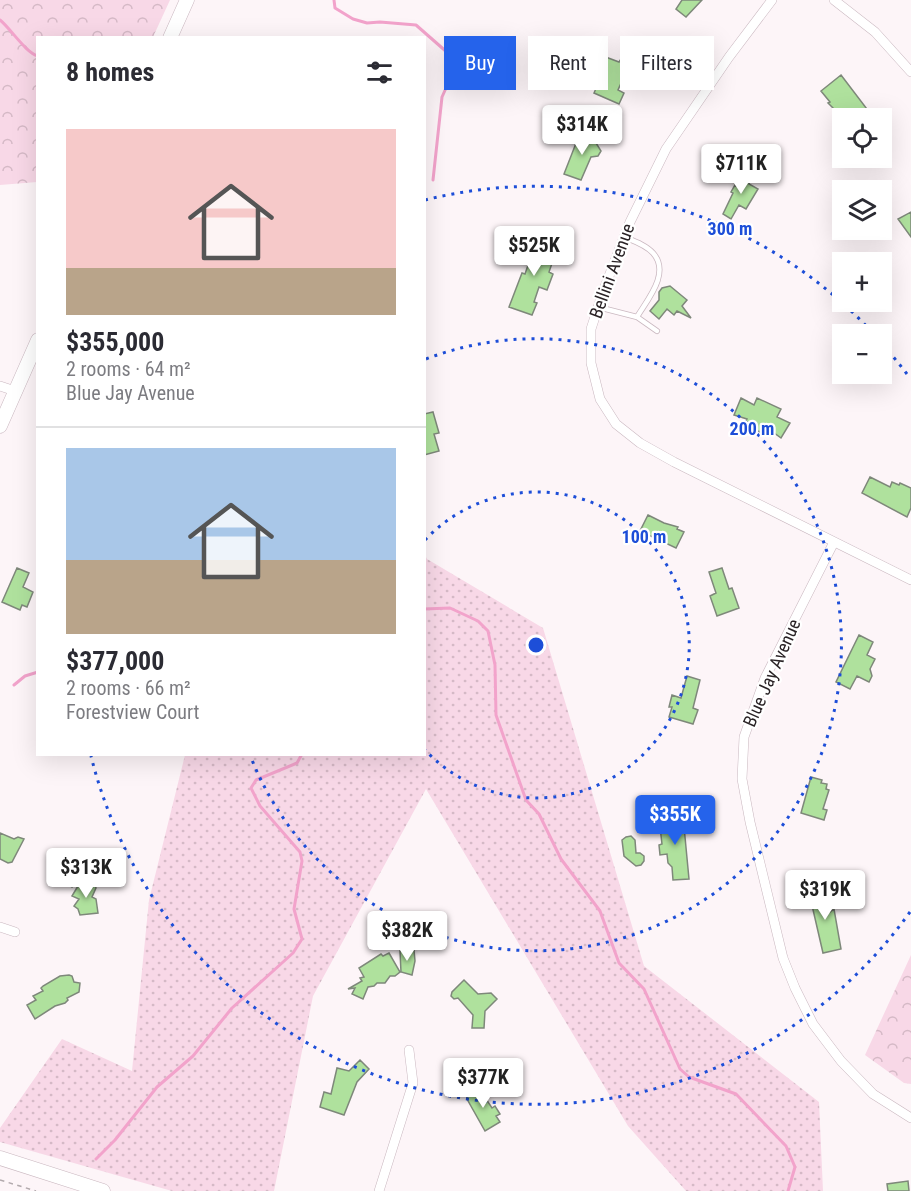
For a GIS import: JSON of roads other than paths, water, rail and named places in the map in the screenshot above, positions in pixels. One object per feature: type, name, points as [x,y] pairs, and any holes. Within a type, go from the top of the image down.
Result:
[{"type":"main road","points":[[171,36],[187,0]]},
{"type":"main road","points":[[0,426],[36,344]]},
{"type":"main road","points":[[0,1158],[104,1191]]},
{"type":"street","name":"Bellini Avenue","points":[[772,0],[729,57],[666,149],[624,237],[598,307],[591,329],[591,363],[600,399],[616,424],[640,443],[911,580]]},
{"type":"street","points":[[834,0],[875,32],[911,72]]},
{"type":"street","points":[[0,386],[15,391]]},
{"type":"street","name":"Blue Jay Avenue","points":[[834,542],[765,678],[744,737],[742,779],[750,822],[783,958],[795,988],[813,1024],[841,1061],[873,1094],[911,1118]]},
{"type":"street","points":[[0,927],[15,932]]},
{"type":"street","points":[[378,1191],[413,1083],[409,1050]]},
{"type":"lane","points":[[624,237],[647,248],[655,255],[659,265],[659,279],[637,317]]},
{"type":"lane","points":[[598,307],[637,317],[657,331]]},
{"type":"waterway","points":[[334,0],[335,8],[353,19],[367,23],[416,25],[449,54],[455,68],[442,97],[433,180]]},
{"type":"waterway","points":[[0,20],[36,55]]},
{"type":"waterway","points":[[426,609],[450,608],[478,621],[488,631],[495,665],[496,715],[526,800],[539,814],[561,859],[600,911],[619,963],[644,989],[680,1069],[689,1077],[736,1094],[786,1146],[795,1167],[788,1191]]},
{"type":"waterway","points":[[14,685],[25,676],[36,673]]},
{"type":"waterway","points":[[96,1159],[115,1140],[157,1087],[193,1056],[232,1008],[293,953],[302,939],[294,909],[302,861],[300,852],[260,806],[251,788],[256,780],[297,763],[301,756]]}]
